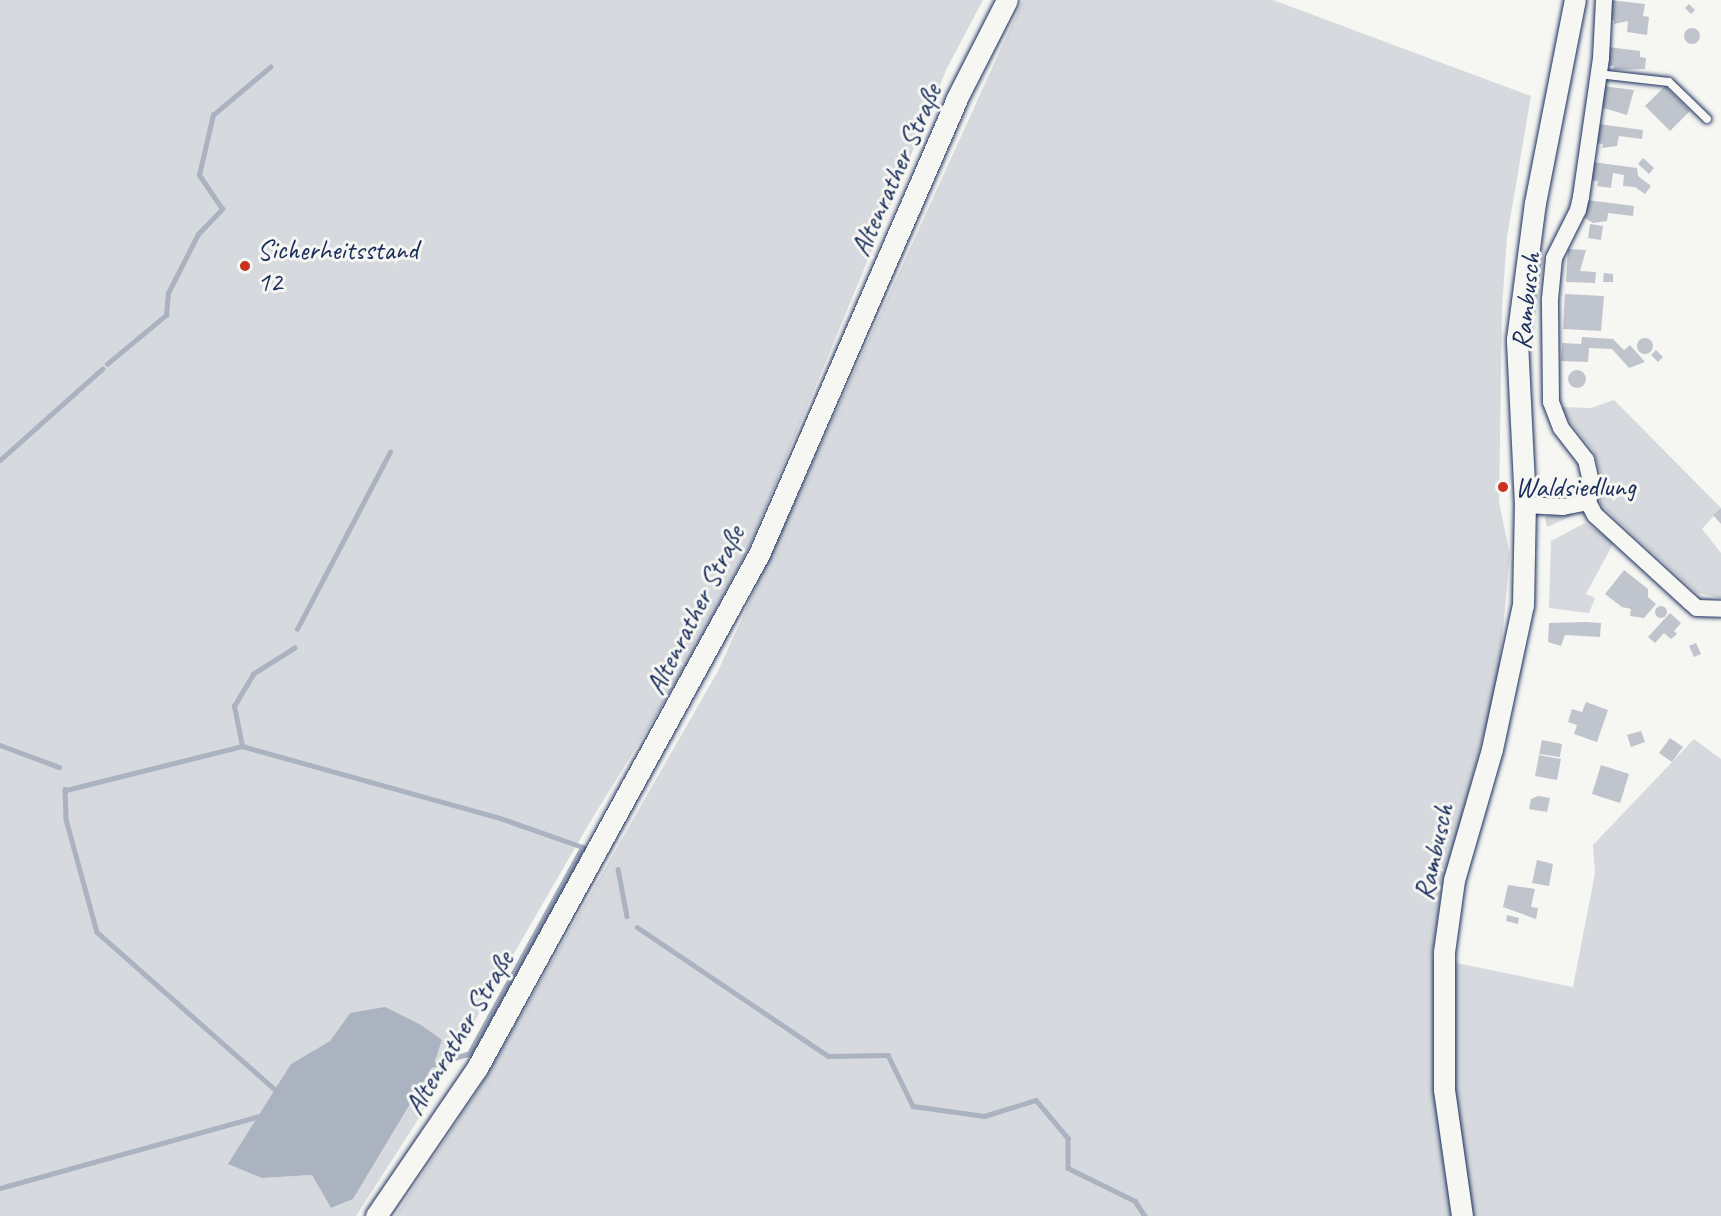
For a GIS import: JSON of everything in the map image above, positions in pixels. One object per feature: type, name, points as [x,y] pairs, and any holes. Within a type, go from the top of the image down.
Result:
[{"type":"street","name":"Altenrather Straße","points":[[376,1216],[477,1068],[759,554],[956,100],[1007,0]]},
{"type":"street","name":"Rambusch","points":[[1462,1216],[1444,1089],[1444,952],[1454,880],[1516,647],[1523,605],[1525,505],[1517,377],[1523,273],[1575,0]]},
{"type":"street","name":"Rambusch","points":[[1588,502],[1592,486],[1587,460],[1561,428],[1551,402],[1549,337],[1554,258],[1578,210],[1598,74],[1604,0]]},
{"type":"street","points":[[1525,505],[1563,507],[1588,502],[1595,515],[1697,608],[1721,609]]},
{"type":"lane","points":[[1598,74],[1669,82],[1707,119]]},
{"type":"shaded area","points":[[0,0],[983,0],[947,68],[748,550],[676,683],[590,822],[414,1126],[356,1216],[0,1216]],"holes":[[[350,1013],[442,1040],[434,1064],[353,1199],[331,1208],[312,1175],[262,1178],[291,1064],[330,1041]]]},
{"type":"shaded area","points":[[1023,0],[1273,0],[1531,96],[1507,237],[1502,307],[1499,502],[1510,555],[1498,681],[1442,891],[1432,958],[1573,987],[1595,873],[1593,845],[1694,739],[1721,759],[1721,1216],[395,1216],[480,1087],[718,671]]},
{"type":"shaded area","points":[[1614,400],[1721,508],[1702,529],[1721,553],[1721,598],[1697,593],[1600,504],[1601,475],[1593,450],[1558,407],[1591,408]]},
{"type":"shaded area","points":[[1552,513],[1574,515],[1547,527],[1545,517]]},
{"type":"shaded area","points":[[1585,523],[1614,542],[1586,594],[1595,598],[1589,613],[1549,608],[1551,541]]},
{"type":"shaded area","points":[[385,1007],[421,1025],[442,1040],[434,1064],[353,1199],[331,1208],[312,1175],[262,1178],[228,1164],[291,1064],[330,1041],[350,1013]]},
{"type":"building","points":[[1609,0],[1645,4],[1643,16],[1649,17],[1647,35],[1627,32],[1628,21],[1614,24],[1614,20],[1607,19]]},
{"type":"building","points":[[1689,4],[1695,10],[1691,14],[1685,8]]},
{"type":"building","points":[[1689,28],[1695,28],[1700,36],[1698,42],[1689,44],[1684,39],[1684,33]]},
{"type":"building","points":[[1608,47],[1640,51],[1640,57],[1646,58],[1645,69],[1613,70],[1614,66],[1606,65]]},
{"type":"building","points":[[1603,86],[1634,90],[1627,115],[1600,107]]},
{"type":"building","points":[[1665,86],[1690,111],[1670,131],[1645,106]]},
{"type":"building","points":[[1598,124],[1643,130],[1642,139],[1619,136],[1617,146],[1602,148],[1603,144],[1595,143]]},
{"type":"building","points":[[1643,158],[1654,168],[1649,174],[1638,164]]},
{"type":"building","points":[[1593,162],[1637,168],[1638,176],[1651,186],[1645,194],[1635,187],[1623,186],[1624,175],[1613,173],[1611,188],[1597,186],[1598,181],[1590,180]]},
{"type":"building","points":[[1587,200],[1634,206],[1633,216],[1608,213],[1607,221],[1593,223],[1585,218]]},
{"type":"building","points":[[1590,224],[1603,226],[1601,240],[1588,238]]},
{"type":"building","points":[[1568,249],[1586,250],[1580,271],[1596,272],[1595,283],[1566,282]]},
{"type":"building","points":[[1604,273],[1613,274],[1613,282],[1603,282]]},
{"type":"building","points":[[1565,294],[1604,296],[1601,331],[1563,329]]},
{"type":"building","points":[[1582,337],[1613,339],[1624,350],[1630,345],[1645,362],[1629,368],[1612,349],[1589,348],[1588,362],[1561,361],[1562,343],[1581,344]]},
{"type":"building","points":[[1645,338],[1651,340],[1653,346],[1651,352],[1645,354],[1639,352],[1637,346],[1639,340]]},
{"type":"building","points":[[1656,350],[1663,357],[1658,362],[1651,355]]},
{"type":"building","points":[[1573,370],[1581,370],[1586,375],[1584,386],[1573,388],[1568,383],[1568,375]]},
{"type":"building","points":[[1721,508],[1721,524],[1713,515]]},
{"type":"building","points":[[1624,570],[1648,589],[1648,597],[1656,604],[1644,618],[1630,616],[1631,609],[1622,607],[1605,594]]},
{"type":"building","points":[[1663,606],[1667,612],[1663,618],[1659,618],[1655,610]]},
{"type":"building","points":[[1670,613],[1681,623],[1674,631],[1677,634],[1671,639],[1664,633],[1655,643],[1648,637]]},
{"type":"building","points":[[1549,623],[1601,623],[1600,637],[1565,635],[1561,646],[1548,642]]},
{"type":"building","points":[[1696,643],[1701,654],[1694,657],[1689,646]]},
{"type":"building","points":[[1586,702],[1608,710],[1597,742],[1574,734],[1577,725],[1568,722],[1572,709],[1582,712]]},
{"type":"building","points":[[1641,731],[1645,742],[1631,747],[1627,735]]},
{"type":"building","points":[[1670,738],[1683,747],[1672,762],[1659,753]]},
{"type":"building","points":[[1542,740],[1562,744],[1560,757],[1539,754]]},
{"type":"building","points":[[1539,755],[1561,759],[1557,780],[1535,776]]},
{"type":"building","points":[[1601,765],[1629,774],[1620,803],[1592,794]]},
{"type":"building","points":[[1538,796],[1550,798],[1547,812],[1529,809],[1531,799]]},
{"type":"building","points":[[1537,860],[1553,864],[1549,886],[1532,883]]},
{"type":"building","points":[[1508,885],[1535,889],[1531,907],[1538,908],[1536,919],[1503,907]]},
{"type":"building","points":[[1507,915],[1519,918],[1518,924],[1506,921]]},
{"type":"waterway","points":[[107,364],[166,315],[168,293],[198,234],[222,209],[199,175],[213,115],[270,67]]},
{"type":"waterway","points":[[0,460],[102,369]]},
{"type":"waterway","points":[[297,629],[390,452]]},
{"type":"waterway","points":[[242,746],[234,706],[253,674],[294,648]]},
{"type":"waterway","points":[[0,745],[59,767]]},
{"type":"waterway","points":[[66,790],[242,746],[500,818],[583,847],[469,1054],[430,1066]]},
{"type":"waterway","points":[[65,789],[66,819],[97,932],[279,1093]]},
{"type":"waterway","points":[[618,869],[627,916]]},
{"type":"waterway","points":[[637,927],[828,1056],[888,1055],[913,1106],[984,1116],[1036,1100],[1068,1138],[1068,1168],[1135,1201],[1145,1216]]},
{"type":"waterway","points":[[0,1188],[263,1115]]},
{"type":"place","name":"Sicherheitsstand 12","points":[[245,266]]},
{"type":"place","name":"Waldsiedlung","points":[[1503,487]]}]
